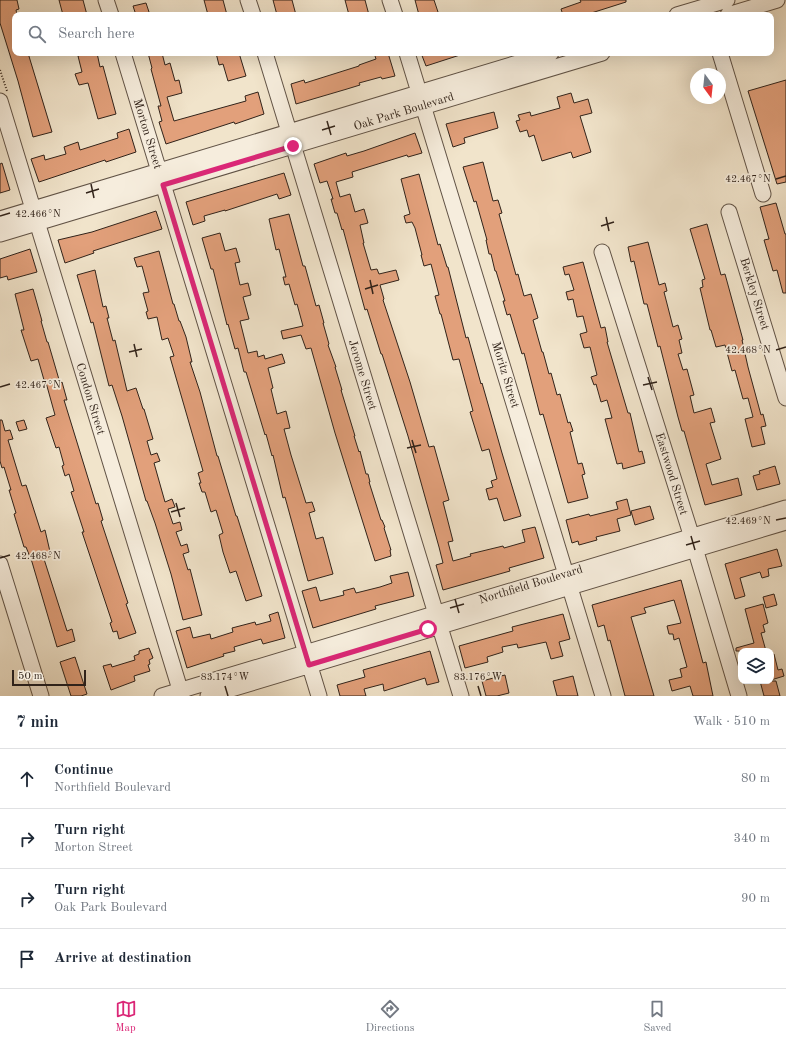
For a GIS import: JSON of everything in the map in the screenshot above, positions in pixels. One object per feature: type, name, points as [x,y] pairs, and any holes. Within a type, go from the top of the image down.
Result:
[{"type":"street","points":[[106,0],[110,12]]},
{"type":"street","points":[[248,0],[252,12]]},
{"type":"street","points":[[390,0],[394,12]]},
{"type":"street","points":[[707,11],[727,0]]},
{"type":"street","points":[[738,12],[777,0]]},
{"type":"street","name":"Morton Street","points":[[124,56],[319,696]]},
{"type":"street","name":"Jerome Street","points":[[265,56],[461,696]]},
{"type":"street","name":"Moritz Street","points":[[408,56],[603,696]]},
{"type":"street","name":"Oak Park Boulevard","points":[[421,100],[543,56]]},
{"type":"street","name":"Oak Park Boulevard","points":[[0,234],[35,216],[161,178],[421,100],[590,56]]},
{"type":"street","points":[[721,56],[764,194]]},
{"type":"street","name":"Condon Street","points":[[0,101],[181,693]]},
{"type":"street","name":"Berkley Street","points":[[729,212],[786,398]]},
{"type":"street","name":"Oak Park Boulevard","points":[[0,218],[35,216]]},
{"type":"street","name":"Eastwood Street","points":[[602,252],[739,696]]},
{"type":"street","name":"Northfield Boulevard","points":[[162,696],[181,693],[307,659],[568,581],[693,543],[786,508]]},
{"type":"street","name":"Northfield Boulevard","points":[[693,543],[786,522]]},
{"type":"street","points":[[0,564],[41,696]]},
{"type":"street","name":"Northfield Boulevard","points":[[208,696],[307,659]]},
{"type":"building","points":[[0,0],[17,0],[19,9],[16,10],[16,12],[12,12],[12,56],[29,56],[52,132],[33,137],[0,23]]},
{"type":"building","points":[[59,0],[83,0],[86,12],[62,12]]},
{"type":"building","points":[[204,0],[223,0],[226,12],[207,12]]},
{"type":"building","points":[[273,0],[292,0],[295,12],[276,12]]},
{"type":"building","points":[[345,0],[365,0],[368,12],[348,12]]},
{"type":"building","points":[[415,0],[434,0],[438,12],[418,12]]},
{"type":"building","points":[[580,0],[626,0],[626,2],[594,12],[562,12],[561,9],[581,2]]},
{"type":"building","points":[[146,3],[149,12],[135,12],[133,6]]},
{"type":"building","points":[[78,56],[98,56],[100,67],[103,66],[116,114],[98,119],[88,83],[79,85],[75,74],[82,72]]},
{"type":"building","points":[[149,56],[163,56],[165,65],[170,63],[175,81],[179,80],[182,93],[167,97],[174,121],[246,101],[245,96],[258,92],[264,114],[166,144],[159,122],[162,121],[158,106],[161,106],[151,69]]},
{"type":"building","points":[[217,56],[240,56],[246,76],[228,81],[223,64],[219,65]]},
{"type":"building","points":[[375,56],[389,56],[395,76],[382,79],[381,77],[359,83],[360,85],[296,104],[291,84],[304,80],[305,83],[376,59]]},
{"type":"building","points":[[422,56],[457,56],[426,66]]},
{"type":"building","points":[[786,80],[786,182],[777,184],[748,91]]},
{"type":"building","points":[[571,93],[574,103],[588,99],[592,113],[580,116],[591,152],[573,158],[571,152],[542,161],[534,135],[529,137],[527,130],[520,132],[516,121],[520,120],[518,115],[530,112],[531,116],[560,108],[557,97]]},
{"type":"building","points":[[494,112],[498,128],[464,138],[465,143],[453,147],[446,124]]},
{"type":"building","points":[[129,129],[136,152],[106,162],[105,160],[39,182],[31,159],[44,155],[45,160],[66,154],[64,147],[78,142],[80,150],[118,138],[117,133]]},
{"type":"building","points":[[415,133],[422,153],[408,157],[407,155],[352,172],[353,177],[336,182],[340,197],[350,194],[355,212],[364,209],[368,223],[360,225],[363,243],[371,270],[377,269],[379,274],[396,270],[399,280],[380,285],[383,300],[410,382],[429,447],[434,446],[449,500],[443,502],[453,541],[448,542],[453,561],[471,556],[470,554],[503,546],[504,548],[525,542],[522,530],[535,527],[544,558],[509,568],[510,571],[443,590],[436,565],[443,563],[408,436],[367,309],[365,310],[343,229],[342,230],[337,213],[335,213],[331,199],[333,199],[327,181],[320,183],[314,164],[346,153],[347,156],[364,151]]},
{"type":"building","points":[[483,162],[493,201],[498,200],[502,213],[499,214],[516,275],[518,274],[524,296],[531,294],[538,318],[533,320],[549,374],[551,373],[557,395],[560,394],[568,423],[570,422],[573,431],[570,432],[578,464],[582,463],[585,474],[582,475],[588,498],[568,503],[543,414],[540,415],[524,353],[522,354],[510,314],[507,315],[503,301],[505,301],[491,254],[489,254],[487,240],[476,201],[474,202],[463,167]]},
{"type":"building","points":[[2,163],[10,190],[0,193],[0,164]]},
{"type":"building","points":[[284,173],[291,195],[279,199],[277,194],[225,211],[204,216],[205,221],[193,225],[186,202]]},
{"type":"building","points":[[419,174],[438,245],[440,244],[448,267],[466,338],[468,337],[521,516],[504,521],[497,498],[489,500],[486,489],[493,487],[491,481],[497,479],[489,449],[482,451],[470,412],[473,411],[459,359],[453,360],[435,296],[439,295],[431,264],[424,266],[415,228],[412,222],[406,223],[404,216],[410,214],[401,179]]},
{"type":"building","points":[[776,203],[786,234],[786,293],[783,293],[777,270],[773,271],[764,240],[769,239],[760,207]]},
{"type":"building","points":[[156,211],[162,229],[93,251],[94,253],[65,263],[58,240],[92,232]]},
{"type":"building","points":[[289,214],[303,266],[305,266],[316,306],[319,305],[328,345],[336,367],[354,436],[359,452],[360,451],[366,474],[368,474],[369,482],[381,520],[385,527],[384,528],[391,550],[391,556],[375,561],[335,433],[311,348],[306,349],[301,335],[283,339],[281,331],[303,326],[297,304],[295,305],[289,284],[285,285],[283,277],[286,277],[279,249],[276,250],[269,219]]},
{"type":"building","points":[[707,224],[721,275],[725,274],[761,415],[763,414],[766,426],[761,427],[765,444],[752,447],[745,419],[753,417],[748,398],[743,399],[735,370],[732,371],[725,345],[716,347],[710,330],[700,288],[703,287],[702,280],[705,279],[690,229]]},
{"type":"building","points":[[220,233],[225,251],[236,248],[240,262],[235,263],[240,285],[248,283],[251,295],[243,297],[249,319],[240,321],[248,353],[257,351],[258,357],[264,355],[265,359],[282,354],[285,363],[268,368],[273,388],[271,389],[277,414],[286,411],[290,428],[284,429],[291,455],[306,503],[312,502],[315,511],[309,513],[316,539],[323,537],[333,574],[308,581],[285,497],[283,498],[273,455],[272,456],[266,434],[265,435],[246,372],[244,372],[238,348],[235,349],[228,324],[227,325],[213,269],[211,269],[202,238]]},
{"type":"building","points":[[648,242],[659,285],[665,283],[667,291],[664,292],[673,327],[678,325],[682,339],[679,340],[682,353],[678,354],[683,370],[687,369],[694,395],[690,396],[694,413],[711,408],[715,422],[710,423],[721,459],[706,464],[712,485],[738,478],[742,495],[705,505],[684,431],[682,431],[678,417],[660,346],[658,347],[647,304],[644,304],[634,261],[631,262],[628,247]]},
{"type":"building","points":[[30,249],[37,272],[8,280],[7,276],[0,278],[0,259]]},
{"type":"building","points":[[159,251],[173,304],[186,337],[192,362],[190,362],[200,392],[217,456],[262,596],[246,601],[236,571],[230,573],[223,552],[219,535],[223,533],[216,510],[211,512],[205,492],[202,492],[199,483],[201,483],[198,473],[203,471],[170,357],[174,356],[168,338],[162,340],[157,317],[148,319],[146,312],[148,311],[143,293],[149,292],[142,266],[137,267],[134,258]]},
{"type":"building","points":[[583,262],[601,328],[605,327],[607,342],[628,413],[630,413],[639,452],[642,451],[645,463],[623,469],[622,463],[617,464],[605,419],[612,418],[607,400],[601,402],[596,384],[594,385],[591,377],[597,375],[590,347],[584,348],[580,334],[587,332],[583,316],[577,317],[573,299],[568,300],[566,292],[574,290],[569,274],[565,275],[563,267]]},
{"type":"building","points":[[95,270],[103,307],[106,306],[109,318],[107,318],[113,341],[115,340],[127,391],[136,388],[153,439],[147,441],[151,455],[157,453],[160,461],[154,463],[165,502],[172,499],[175,507],[168,509],[173,524],[180,522],[182,530],[176,532],[181,546],[187,544],[189,552],[183,554],[188,570],[190,569],[202,615],[183,620],[171,574],[155,523],[146,501],[122,416],[112,385],[109,386],[93,322],[91,323],[77,275]]},
{"type":"building","points":[[33,289],[47,342],[67,400],[64,400],[96,504],[98,503],[103,520],[101,521],[128,603],[126,604],[136,633],[119,639],[117,631],[113,632],[110,623],[112,622],[82,532],[84,532],[71,492],[74,491],[69,474],[65,476],[62,466],[64,465],[59,447],[56,448],[46,418],[55,415],[45,379],[44,380],[38,359],[31,361],[21,330],[24,330],[15,294]]},
{"type":"building","points":[[0,420],[2,420],[5,431],[10,430],[13,439],[8,440],[22,486],[26,485],[41,532],[45,530],[51,556],[44,559],[67,631],[72,629],[75,641],[57,647],[32,562],[26,547],[24,547],[14,514],[16,513],[9,490],[11,490],[4,467],[2,468],[0,461]]},
{"type":"building","points":[[24,420],[27,429],[19,431],[16,422]]},
{"type":"building","points":[[775,466],[780,484],[757,490],[753,476],[760,474],[759,471]]},
{"type":"building","points":[[627,499],[631,515],[617,519],[620,531],[596,537],[597,540],[579,545],[578,541],[572,543],[566,520],[618,509],[616,502]]},
{"type":"building","points":[[650,506],[654,519],[635,525],[631,511]]},
{"type":"building","points":[[777,549],[782,566],[768,569],[769,576],[762,578],[760,572],[740,578],[745,596],[735,599],[725,564]]},
{"type":"building","points":[[408,572],[414,596],[375,606],[376,609],[313,628],[302,591],[316,587],[320,601],[344,595],[343,591],[354,588],[356,593],[380,587],[392,583],[390,576]]},
{"type":"building","points":[[681,580],[703,663],[706,662],[713,696],[693,696],[690,686],[672,691],[669,680],[682,677],[680,669],[687,667],[679,638],[674,640],[673,634],[669,634],[667,626],[681,623],[674,600],[644,608],[646,613],[631,617],[654,696],[625,696],[610,640],[608,641],[604,625],[598,627],[592,605]]},
{"type":"building","points":[[774,594],[777,605],[766,608],[763,597]]},
{"type":"building","points":[[763,604],[768,623],[763,625],[765,632],[761,633],[765,648],[738,648],[738,651],[736,651],[736,648],[754,643],[745,609]]},
{"type":"building","points":[[278,612],[285,638],[263,644],[261,639],[234,647],[235,651],[223,654],[224,656],[187,668],[176,631],[190,627],[193,638],[210,634],[211,639],[233,632],[232,628],[255,622],[256,625],[271,621],[269,615]]},
{"type":"building","points":[[563,614],[570,639],[559,642],[563,656],[551,659],[546,642],[518,648],[517,644],[502,647],[503,652],[487,657],[488,662],[465,668],[459,646],[513,631],[512,627]]},
{"type":"building","points":[[149,648],[153,658],[149,660],[150,664],[148,665],[150,671],[134,676],[135,681],[111,690],[103,666],[111,664],[112,667],[135,660],[134,656],[139,654],[139,651]]},
{"type":"building","points":[[430,651],[439,682],[427,685],[425,678],[384,691],[383,684],[364,689],[366,696],[340,696],[337,685],[365,677],[363,670]]},
{"type":"building","points":[[774,654],[778,670],[782,669],[784,676],[774,679]]},
{"type":"building","points":[[75,657],[87,694],[81,696],[71,696],[60,662]]},
{"type":"building","points":[[505,675],[509,693],[497,696],[486,696],[482,681]]},
{"type":"building","points":[[573,676],[578,696],[557,696],[553,681]]},
{"type":"building","points":[[774,681],[776,681],[780,696],[764,696],[761,684],[774,684]]},
{"type":"route","points":[[293,146],[163,185],[309,665],[428,629]]}]
